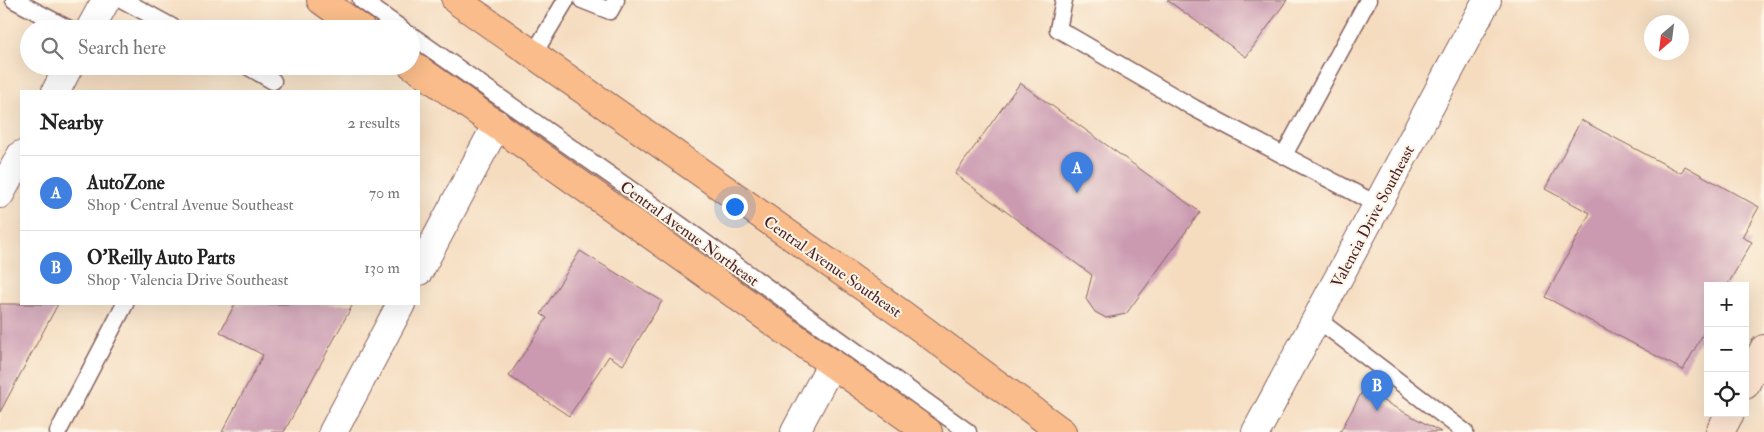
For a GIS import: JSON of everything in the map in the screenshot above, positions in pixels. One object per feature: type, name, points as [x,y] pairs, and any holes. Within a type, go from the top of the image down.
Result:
[{"type":"main road","points":[[320,0],[348,20]]},
{"type":"main road","name":"Central Avenue Southeast","points":[[456,0],[899,312],[1062,432]]},
{"type":"main road","name":"Central Avenue Northeast","points":[[420,70],[928,432]]},
{"type":"street","points":[[95,20],[106,0]]},
{"type":"street","name":"Valencia Drive Southeast","points":[[1256,432],[1488,0]]},
{"type":"street","points":[[57,90],[64,75]]},
{"type":"street","points":[[420,269],[497,124]]},
{"type":"street","points":[[0,194],[20,157]]},
{"type":"street","points":[[333,432],[400,305]]},
{"type":"street","points":[[1749,377],[1764,349]]},
{"type":"street","points":[[795,432],[832,363]]},
{"type":"street","points":[[1720,432],[1728,417]]},
{"type":"lane","points":[[14,0],[52,20]]},
{"type":"lane","points":[[123,0],[160,20]]},
{"type":"lane","points":[[361,0],[389,20]]},
{"type":"lane","points":[[533,55],[566,0]]},
{"type":"lane","points":[[582,0],[610,11],[616,0]]},
{"type":"lane","points":[[1064,0],[1058,29],[1194,108],[1378,205]]},
{"type":"lane","points":[[1284,155],[1368,0]]},
{"type":"lane","name":"Central Avenue Northeast","points":[[420,41],[657,208],[968,432]]},
{"type":"lane","points":[[264,75],[273,80]]},
{"type":"lane","points":[[58,432],[124,305]]},
{"type":"lane","points":[[1317,319],[1465,432]]},
{"type":"building","points":[[1167,0],[1287,0],[1246,57]]},
{"type":"building","points":[[1020,83],[1200,212],[1126,314],[1106,318],[1095,312],[1086,299],[1092,275],[955,174]]},
{"type":"building","points":[[1581,120],[1681,173],[1685,166],[1759,207],[1742,237],[1752,242],[1729,282],[1704,282],[1704,332],[1683,370],[1545,297],[1590,213],[1545,189]]},
{"type":"building","points":[[580,251],[662,301],[623,365],[609,356],[569,416],[509,376],[547,318],[541,314]]},
{"type":"building","points":[[0,304],[57,305],[0,412]]},
{"type":"building","points":[[234,305],[352,305],[284,432],[222,432],[263,355],[220,332]]},
{"type":"building","points":[[1363,390],[1441,432],[1340,432]]},
{"type":"place","name":"AutoZone","points":[[1077,193]]},
{"type":"place","name":"O'Reilly Auto Parts","points":[[1377,411]]}]
